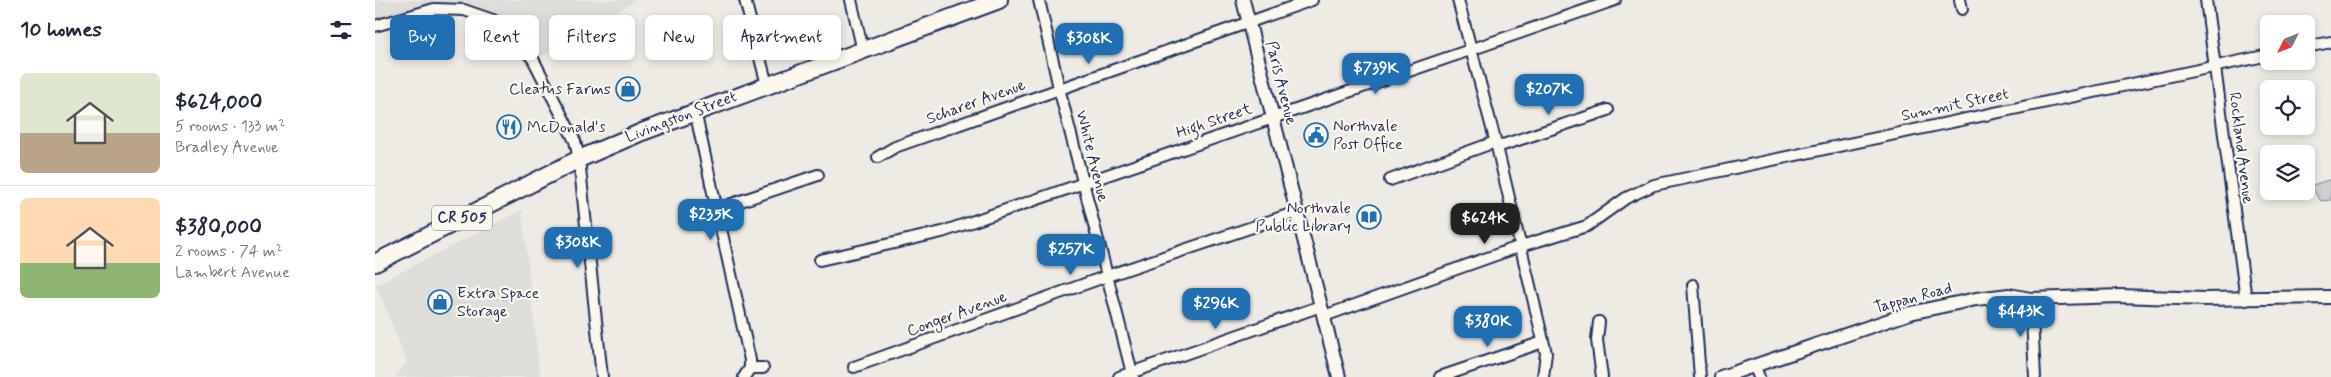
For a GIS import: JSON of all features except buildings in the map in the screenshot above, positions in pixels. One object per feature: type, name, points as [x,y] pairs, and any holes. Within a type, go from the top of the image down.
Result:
[{"type":"main road","name":"Livingston Street","points":[[375,263],[579,159],[695,111],[999,0]]},
{"type":"street","points":[[745,0],[767,85]]},
{"type":"street","points":[[851,0],[863,51]]},
{"type":"street","name":"White Avenue","points":[[1039,0],[1059,88],[1133,375]]},
{"type":"street","name":"Paris Avenue","points":[[1243,0],[1339,377]]},
{"type":"street","name":"Scharer Avenue","points":[[878,158],[895,147],[1312,0]]},
{"type":"street","points":[[1459,0],[1546,353],[1543,377]]},
{"type":"street","name":"High Street","points":[[820,260],[942,232],[1615,0]]},
{"type":"street","name":"Rockland Avenue","points":[[2206,0],[2246,300]]},
{"type":"street","points":[[375,26],[434,9],[465,10],[493,20],[517,40],[533,59],[575,141],[579,159],[602,377]]},
{"type":"street","points":[[2315,46],[2331,42]]},
{"type":"street","name":"Summit Street","points":[[1119,377],[1133,375],[1322,311],[1587,226],[1626,198],[1649,187],[2260,57]]},
{"type":"street","points":[[1389,180],[1496,144],[1608,110]]},
{"type":"street","points":[[695,111],[717,209],[747,373],[763,368]]},
{"type":"street","points":[[717,209],[818,176]]},
{"type":"street","name":"Conger Avenue","points":[[854,367],[1107,276],[1297,212]]},
{"type":"street","points":[[1693,285],[1700,377]]},
{"type":"street","name":"Tappan Road","points":[[1721,377],[1757,371],[1910,313],[1943,304],[2009,295],[2031,299],[2120,296],[2246,300],[2331,297]]},
{"type":"street","points":[[2031,299],[2035,377]]},
{"type":"street","points":[[1599,322],[1597,340],[1602,377]]},
{"type":"street","points":[[1440,377],[1543,342]]},
{"type":"shaded area","points":[[375,0],[636,0],[612,15],[549,15],[549,53],[539,57],[539,15],[465,15],[465,17],[441,13],[434,15],[390,15],[390,28],[375,33]]},
{"type":"shaded area","points":[[2331,179],[2331,200],[2321,201],[2315,193],[2315,184]]},
{"type":"shaded area","points":[[522,210],[540,377],[395,377],[407,362],[376,285]]},
{"type":"place","name":"Cleatus Farms","points":[[628,89]]},
{"type":"place","name":"McDonald's","points":[[509,127]]},
{"type":"place","name":"Northvale Post Office","points":[[1316,135]]},
{"type":"place","name":"Northvale Public Library","points":[[1369,217]]},
{"type":"place","name":"Extra Space Storage","points":[[440,302]]}]
